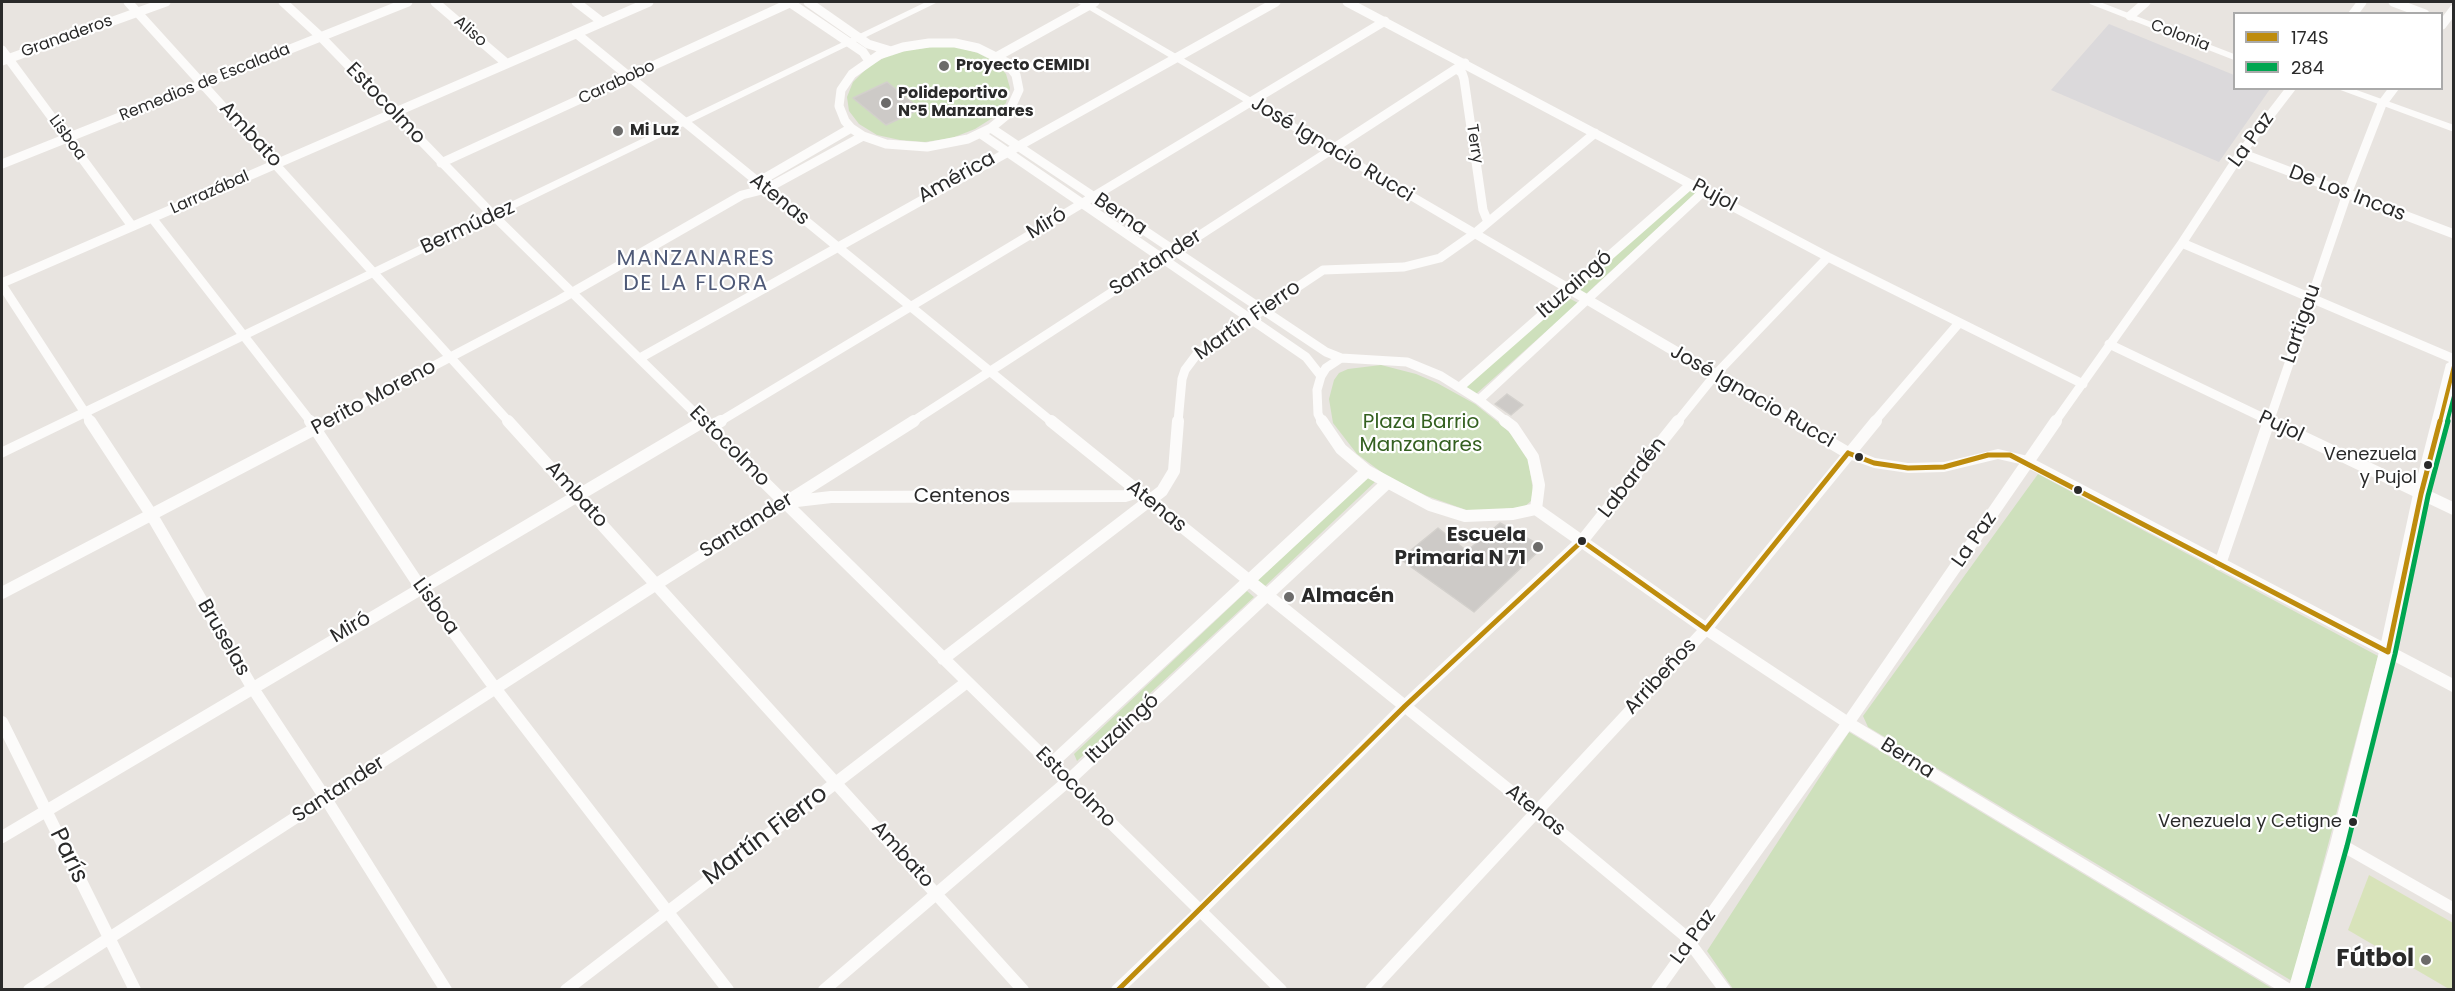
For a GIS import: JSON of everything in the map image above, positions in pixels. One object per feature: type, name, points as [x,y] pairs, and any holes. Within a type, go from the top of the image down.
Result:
[{"type":"main road","points":[[2299,990],[2340,844],[2388,652],[2421,494],[2454,362]]},
{"type":"street","name":"Ambato","points":[[128,2],[1023,990]]},
{"type":"street","name":"Granaderos","points":[[5,60],[166,2]]},
{"type":"street","name":"Estocolmo","points":[[283,2],[321,37],[494,216],[1281,990]]},
{"type":"street","name":"Remedios de Escalada","points":[[2,164],[408,2]]},
{"type":"street","name":"Aliso","points":[[435,2],[506,63]]},
{"type":"street","points":[[576,2],[602,22]]},
{"type":"street","name":"Larrazábal","points":[[2,284],[649,2]]},
{"type":"street","points":[[791,2],[866,54],[869,61]]},
{"type":"street","name":"Carabobo","points":[[441,163],[791,2]]},
{"type":"street","points":[[808,2],[875,47],[891,51]]},
{"type":"street","name":"Bermúdez","points":[[2,453],[933,2]]},
{"type":"street","points":[[988,51],[1085,2]]},
{"type":"street","points":[[998,56],[1085,2]]},
{"type":"street","name":"José Ignacio Rucci","points":[[1085,2],[1175,58],[1848,453],[1874,463],[1908,468],[1944,466],[1998,454],[2010,455],[2454,687]]},
{"type":"street","name":"América","points":[[639,358],[1276,2]]},
{"type":"street","name":"Pujol","points":[[1347,2],[1385,21],[1461,66],[1595,133],[1828,257],[2083,384]]},
{"type":"street","name":"Colonia","points":[[2093,2],[2233,56]]},
{"type":"street","points":[[2130,16],[2146,2]]},
{"type":"street","points":[[2393,2],[2420,12]]},
{"type":"street","points":[[2443,21],[2454,9]]},
{"type":"street","name":"Miró","points":[[2,837],[576,496],[706,425],[911,305],[1385,21]]},
{"type":"street","name":"Atenas","points":[[577,34],[1149,501],[1536,811],[1691,942],[1725,990]]},
{"type":"street","points":[[942,42],[967,45],[988,51],[1012,68],[1019,90],[1008,114],[981,134],[955,143],[927,147],[892,146],[863,136],[852,128],[841,114],[839,98],[845,82],[869,61],[891,51],[916,44],[942,42]]},
{"type":"street","name":"Lisboa","points":[[2,50],[5,60],[67,138],[132,226]]},
{"type":"street","name":"Santander","points":[[29,990],[655,585],[992,372],[1173,251],[1461,66]]},
{"type":"street","name":"Terry","points":[[1461,66],[1483,210],[1488,222]]},
{"type":"street","name":"La Paz","points":[[1657,990],[1848,723],[2109,344],[2182,243],[2241,153],[2289,90]]},
{"type":"street","points":[[2345,90],[2454,129]]},
{"type":"street","name":"Lartigau","points":[[2220,564],[2347,194],[2382,104],[2392,90]]},
{"type":"street","name":"Perito Moreno","points":[[2,593],[571,292],[742,195],[756,182],[852,128]]},
{"type":"street","name":"Berna","points":[[991,128],[1326,352],[1341,358],[1382,358],[1407,362],[1460,387],[1513,427],[1533,457],[1539,485],[1536,509],[1706,629],[1848,723],[2289,990]]},
{"type":"street","name":"Martín Fierro","points":[[943,659],[1162,491],[1173,471],[1185,370],[1197,354],[1323,270],[1418,266],[1440,258],[1474,234],[1595,133]]},
{"type":"street","name":"Berna","points":[[981,134],[1306,357],[1321,376]]},
{"type":"street","name":"Perito Moreno","points":[[742,195],[766,189],[863,136]]},
{"type":"street","name":"De Los Incas","points":[[2241,153],[2454,234]]},
{"type":"street","name":"Ituzaingó","points":[[1460,387],[1691,183]]},
{"type":"street","name":"Ituzaingó","points":[[1479,400],[1704,191]]},
{"type":"street","name":"Lisboa","points":[[152,218],[316,428],[421,588],[495,688],[728,990]]},
{"type":"street","points":[[2182,243],[2454,362]]},
{"type":"street","name":"Labardén","points":[[1117,990],[1200,911],[1405,706],[1582,541],[1715,375],[1828,257]]},
{"type":"street","name":"Bruselas","points":[[2,284],[151,514],[252,687],[326,799],[446,990]]},
{"type":"street","name":"Arribeños","points":[[1371,990],[1706,629],[1848,453],[1959,323]]},
{"type":"street","name":"Pujol","points":[[2109,344],[2454,509]]},
{"type":"street","points":[[1341,358],[1326,368],[1321,376],[1317,403],[1323,425],[1341,449],[1367,471],[1430,505],[1466,516],[1504,515],[1536,509]]},
{"type":"street","name":"Ituzaingó","points":[[1051,764],[1367,471]]},
{"type":"street","points":[[818,482],[820,492],[829,498]]},
{"type":"street","name":"Ituzaingó","points":[[824,990],[1068,781],[1265,594],[1387,483]]},
{"type":"street","name":"Centenos","points":[[785,503],[829,498],[1125,496],[1138,492]]},
{"type":"street","name":"Martín Fierro","points":[[566,990],[967,682]]},
{"type":"street","name":"París","points":[[2,722],[135,990]]},
{"type":"street","points":[[2340,844],[2454,909]]},
{"type":"shaded area","points":[[2109,24],[2233,75],[2233,90],[2269,90],[2219,162],[2051,90]]},
{"type":"green space","points":[[957,47],[978,53],[995,62],[1006,74],[1010,88],[1006,103],[994,117],[975,129],[952,138],[925,142],[877,135],[859,124],[849,111],[847,97],[853,82],[867,68],[885,57],[908,50]]},
{"type":"green space","points":[[1690,187],[1698,191],[1586,294],[1578,290]]},
{"type":"green space","points":[[1567,297],[1578,303],[1476,394],[1465,387]]},
{"type":"green space","name":"Plaza Barrio Manzanares","points":[[1381,365],[1416,374],[1437,383],[1475,404],[1504,427],[1519,442],[1528,459],[1533,490],[1531,501],[1524,507],[1472,512],[1427,496],[1388,477],[1357,454],[1333,423],[1329,399],[1334,380],[1339,373],[1348,369]]},
{"type":"green space","points":[[2038,474],[2378,656],[2292,981],[1868,727],[1863,716]]},
{"type":"green space","points":[[1368,477],[1375,482],[1263,588],[1255,583]]},
{"type":"green space","points":[[1247,591],[1254,597],[1077,761],[1074,754]]},
{"type":"green space","points":[[1849,732],[2273,989],[1733,989],[1707,951]]},
{"type":"green space","name":"Fútbol","points":[[2369,875],[2453,923],[2453,989],[2449,989],[2348,930]]},
{"type":"building","name":"Polideportivo Nº5 Manzanares","points":[[887,82],[920,109],[886,125],[853,98]]},
{"type":"building","points":[[1507,394],[1523,405],[1511,415],[1495,404]]},
{"type":"building","points":[[1500,523],[1543,547],[1474,612],[1400,559],[1438,528],[1467,551]]},
{"type":"transit line","name":"174S","points":[[2388,652],[2421,494],[2454,366]]},
{"type":"transit line","name":"284","points":[[2307,990],[2347,846],[2395,654],[2428,496],[2454,396]]},
{"type":"transit line","name":"174S","points":[[1848,453],[1874,463],[1908,468],[1944,467],[1988,455],[2010,455],[2388,652]]},
{"type":"transit line","name":"174S","points":[[1706,629],[1848,453]]},
{"type":"transit line","name":"174S","points":[[1582,541],[1706,629]]},
{"type":"transit line","name":"174S","points":[[1118,990],[1405,706],[1582,541]]},
{"type":"place","name":"Proyecto CEMIDI","points":[[944,66]]},
{"type":"place","name":"Polideportivo Nº5 Manzanares","points":[[886,103]]},
{"type":"place","name":"Mi Luz","points":[[618,131]]},
{"type":"place","name":"Venezuela y Pujol","points":[[2428,465]]},
{"type":"place","name":"Escuela Primaria N 71","points":[[1538,547]]},
{"type":"place","name":"Almacén","points":[[1289,597]]},
{"type":"place","name":"Venezuela y Cetigne","points":[[2353,822]]},
{"type":"place","name":"Fútbol","points":[[2426,960]]},
{"type":"district","name":"MANZANARES DE LA FLORA","points":[[696,272]]}]
